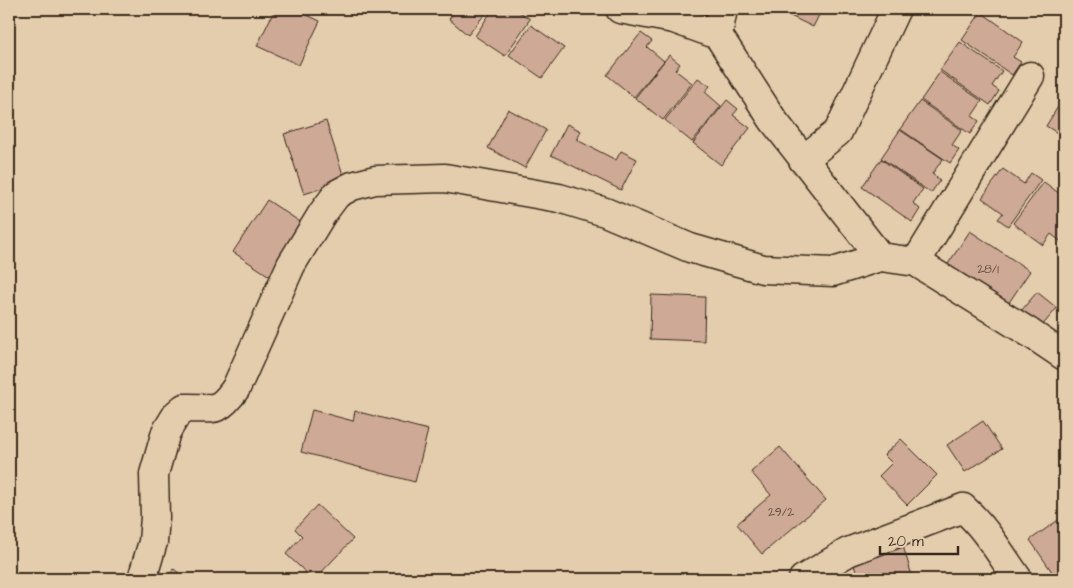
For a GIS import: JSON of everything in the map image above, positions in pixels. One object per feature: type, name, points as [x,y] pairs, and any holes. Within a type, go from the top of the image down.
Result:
[{"type":"street","points":[[620,9],[674,19],[721,22],[773,120],[880,257]]},
{"type":"street","points":[[803,160],[838,132],[896,9]]},
{"type":"street","points":[[916,262],[1030,76]]},
{"type":"street","points":[[142,579],[153,542],[155,517],[154,474],[166,432],[177,414],[184,408],[219,408],[228,400],[236,388],[291,266],[322,214],[337,194],[352,186],[375,180],[445,178],[560,198],[605,212],[690,248],[763,269],[833,272],[880,257],[916,262],[1064,356]]},
{"type":"street","points":[[803,579],[848,552],[963,508],[984,532],[1018,579]]},
{"type":"building","points":[[275,9],[294,9],[320,21],[299,65],[257,46]]},
{"type":"building","points":[[457,9],[489,9],[468,35],[449,19]]},
{"type":"building","points":[[493,9],[515,9],[530,19],[505,56],[475,36]]},
{"type":"building","points":[[776,9],[822,9],[813,27]]},
{"type":"building","points":[[981,12],[1023,42],[1013,57],[1021,62],[1012,75],[962,40]]},
{"type":"building","points":[[531,25],[564,48],[542,78],[509,55]]},
{"type":"building","points":[[641,33],[652,41],[647,47],[664,61],[634,97],[607,75]]},
{"type":"building","points":[[960,42],[1002,71],[992,86],[999,91],[990,105],[940,70]]},
{"type":"building","points":[[669,55],[680,64],[675,70],[692,83],[663,120],[635,98]]},
{"type":"building","points":[[940,72],[982,101],[972,116],[979,121],[970,134],[921,100]]},
{"type":"building","points":[[698,78],[710,86],[705,92],[721,106],[692,142],[665,120]]},
{"type":"building","points":[[1064,97],[1064,137],[1046,126]]},
{"type":"building","points":[[727,100],[738,109],[733,115],[750,128],[721,165],[693,143]]},
{"type":"building","points":[[920,101],[962,130],[952,145],[959,150],[950,163],[900,129]]},
{"type":"building","points":[[508,109],[546,130],[525,168],[488,148]]},
{"type":"building","points":[[326,121],[345,181],[304,194],[284,134]]},
{"type":"building","points":[[567,124],[581,131],[577,140],[616,160],[621,151],[637,159],[621,190],[551,155]]},
{"type":"building","points":[[900,130],[943,159],[932,174],[940,180],[931,193],[881,158]]},
{"type":"building","points":[[881,159],[923,189],[913,203],[920,209],[912,222],[862,187]]},
{"type":"building","points":[[1003,169],[1024,184],[1031,173],[1041,180],[1008,226],[998,219],[1003,213],[982,198]]},
{"type":"building","points":[[1044,182],[1064,197],[1064,244],[1051,234],[1043,245],[1013,223]]},
{"type":"building","points":[[267,200],[305,225],[271,277],[233,252]]},
{"type":"building","points":[[970,231],[1030,271],[1006,307],[946,267]]},
{"type":"building","points":[[1037,292],[1057,308],[1041,327],[1021,311]]},
{"type":"building","points":[[651,295],[705,297],[704,341],[650,339]]},
{"type":"building","points":[[312,410],[353,421],[355,411],[428,430],[415,482],[301,452]]},
{"type":"building","points":[[983,421],[1002,449],[965,472],[947,445]]},
{"type":"building","points":[[901,439],[937,475],[907,505],[879,476],[892,463],[884,455]]},
{"type":"building","points":[[780,447],[826,500],[762,554],[737,524],[771,495],[751,472]]},
{"type":"building","points":[[317,505],[353,539],[313,579],[286,554],[302,536],[295,529]]},
{"type":"building","points":[[1064,516],[1064,579],[1057,579],[1030,540]]},
{"type":"building","points":[[903,546],[913,579],[875,579],[873,574],[858,578],[853,562]]},
{"type":"building","points":[[174,569],[186,579],[165,579]]}]
